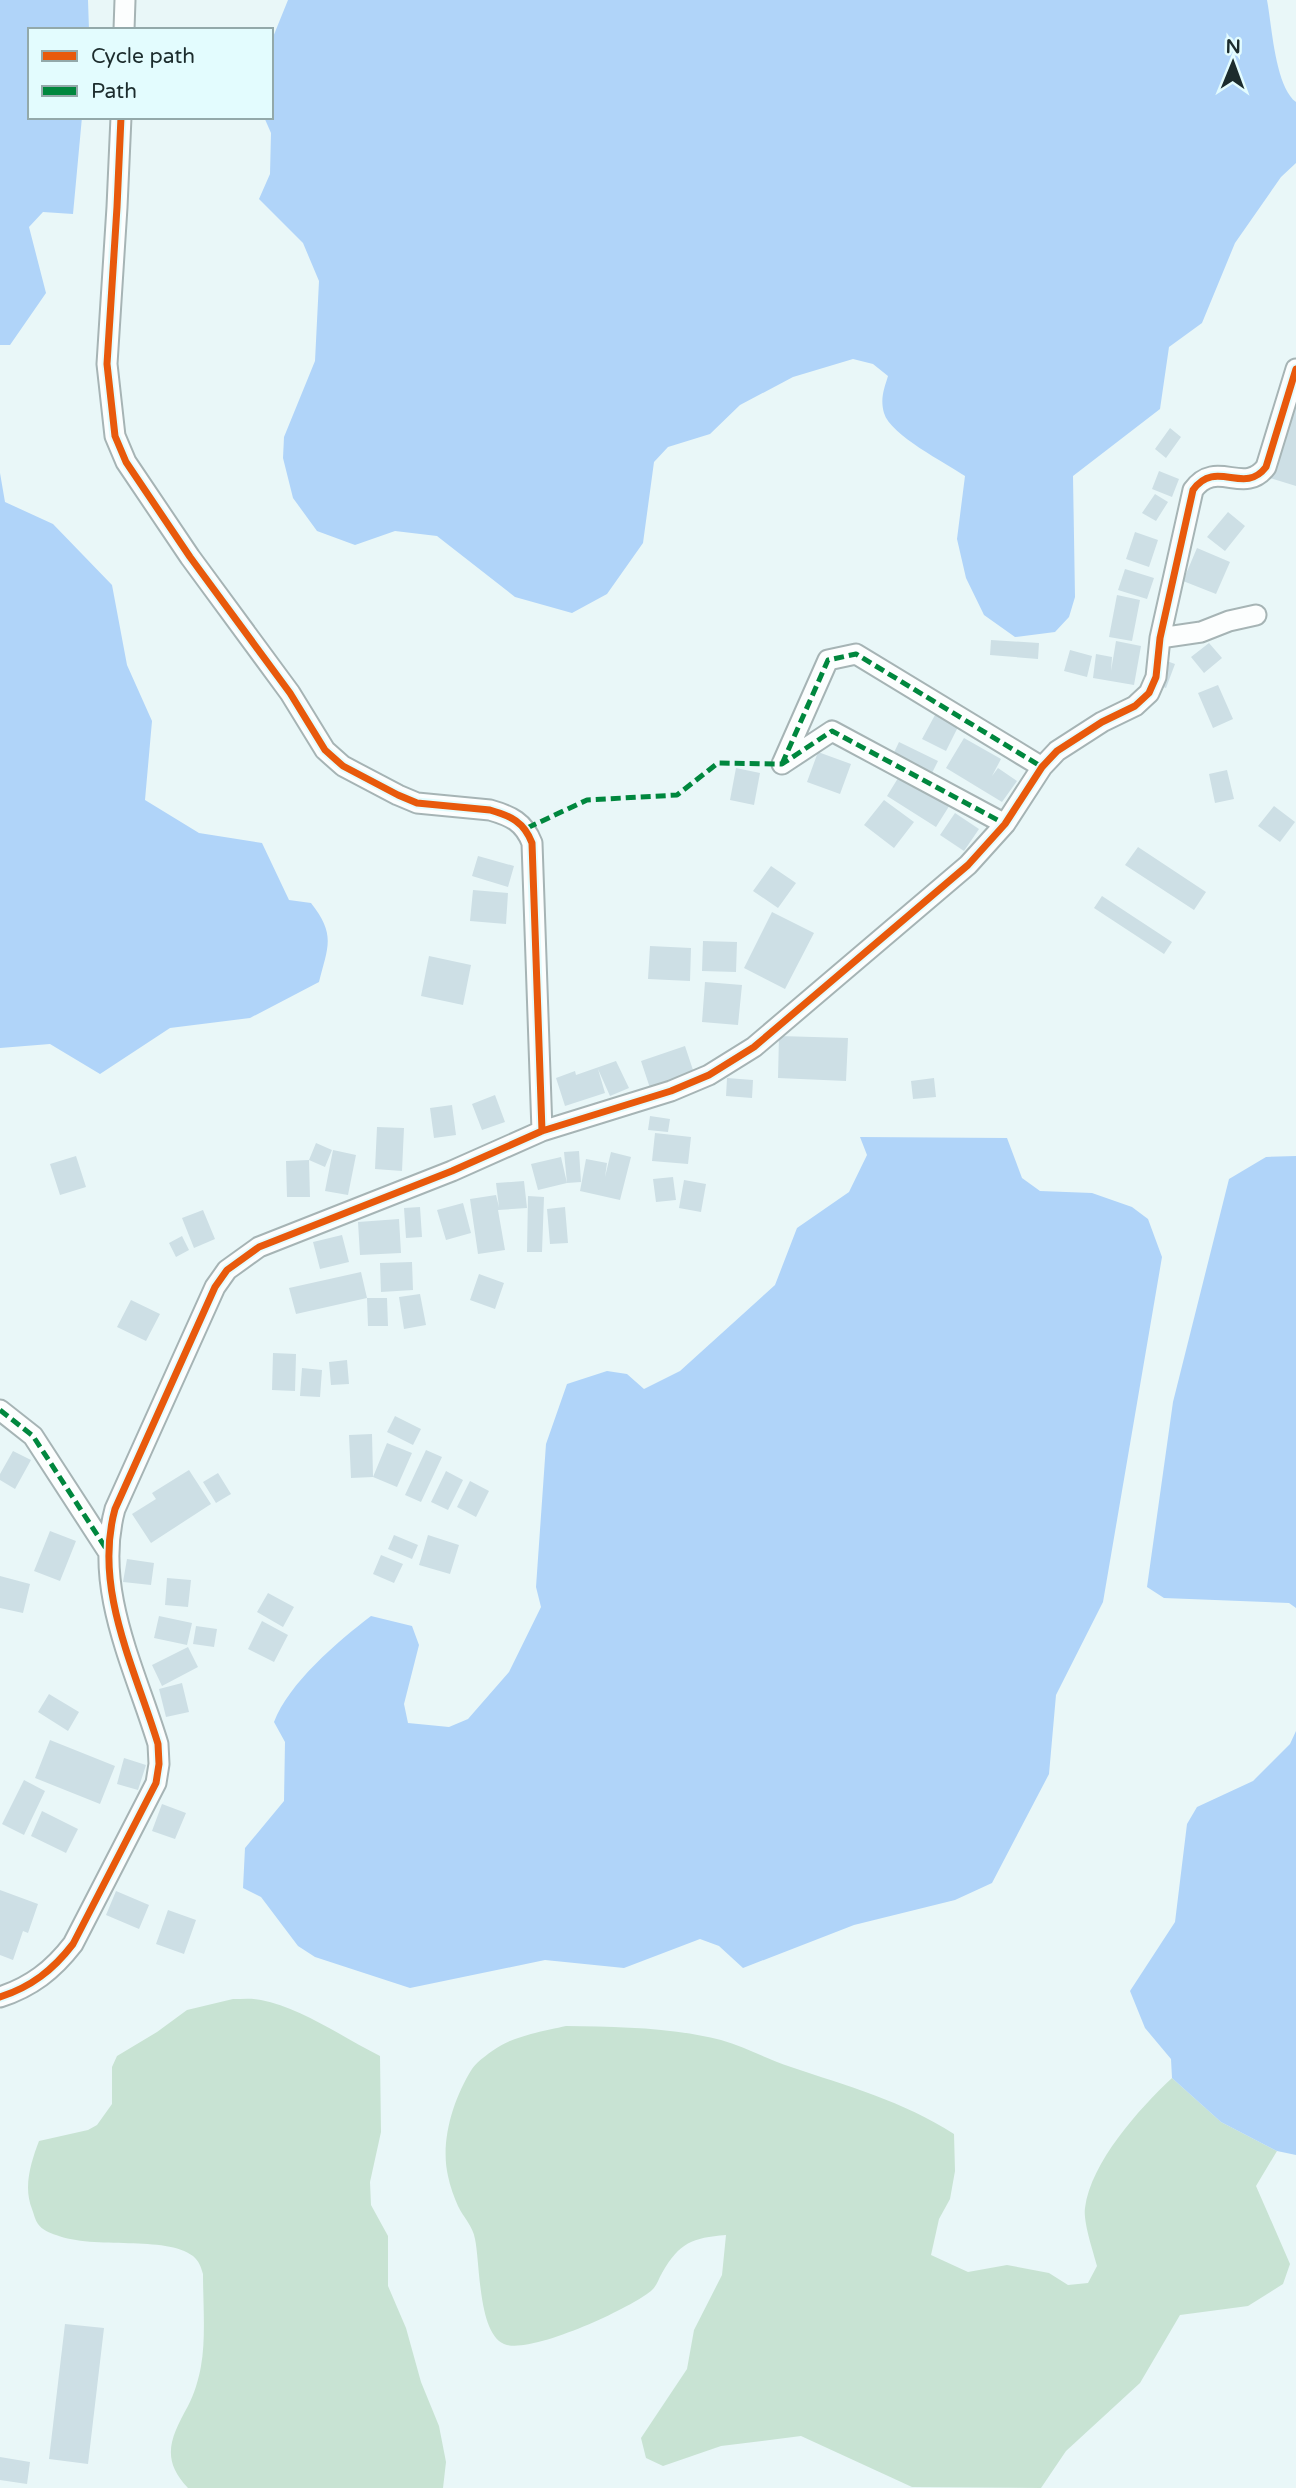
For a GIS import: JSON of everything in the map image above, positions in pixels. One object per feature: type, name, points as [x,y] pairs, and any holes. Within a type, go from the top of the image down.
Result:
[{"type":"street","points":[[124,28],[125,0]]},
{"type":"street","points":[[121,119],[107,364],[115,436],[126,462],[174,534],[290,692],[325,750],[343,766],[407,799],[433,806],[490,810],[527,828],[532,843],[542,1131]]},
{"type":"street","points":[[0,1997],[22,1990],[41,1977],[60,1961],[73,1944],[156,1783],[158,1744],[117,1619],[107,1550],[109,1532],[115,1509],[215,1287],[228,1270],[259,1247],[498,1152],[542,1131],[671,1091],[732,1062],[754,1047],[968,865],[1005,824],[1042,767],[1057,751],[1076,737],[1135,706],[1149,694],[1156,677],[1160,638],[1193,490],[1199,481],[1210,476],[1251,479],[1260,476],[1266,467],[1294,378]]},
{"type":"street","points":[[1160,638],[1201,632],[1229,621],[1256,615]]},
{"type":"street","points":[[1005,824],[832,731],[782,764],[828,660],[856,654],[1042,767]]},
{"type":"street","points":[[0,1410],[33,1437],[107,1550]]},
{"type":"green space","points":[[233,1999],[258,1999],[291,2009],[380,2056],[381,2132],[370,2182],[371,2205],[388,2236],[388,2286],[406,2328],[421,2382],[439,2426],[446,2462],[443,2488],[188,2488],[174,2467],[171,2448],[198,2381],[203,2355],[203,2274],[198,2262],[181,2250],[166,2246],[90,2242],[56,2235],[46,2231],[36,2221],[29,2201],[28,2183],[39,2141],[88,2130],[97,2125],[112,2104],[112,2067],[117,2056],[187,2010]]},
{"type":"green space","points":[[566,2026],[663,2030],[721,2040],[874,2095],[935,2122],[954,2134],[955,2171],[950,2199],[939,2219],[931,2255],[968,2272],[1007,2265],[1049,2273],[1068,2285],[1088,2283],[1097,2266],[1085,2214],[1089,2190],[1096,2173],[1118,2137],[1172,2078],[1221,2122],[1277,2151],[1256,2186],[1290,2264],[1283,2284],[1248,2306],[1180,2315],[1140,2383],[1066,2451],[1041,2488],[912,2487],[801,2436],[721,2446],[663,2466],[646,2458],[641,2438],[687,2369],[694,2330],[722,2275],[726,2235],[696,2240],[681,2248],[653,2289],[602,2319],[535,2343],[517,2346],[504,2344],[495,2337],[489,2326],[474,2234],[458,2206],[448,2176],[446,2149],[450,2121],[459,2094],[474,2066],[507,2042]]},
{"type":"water","points":[[0,0],[88,0],[89,28],[28,28],[28,119],[82,119],[73,214],[43,212],[29,227],[46,293],[10,345],[0,345]]},
{"type":"water","points":[[288,0],[1267,0],[1279,70],[1283,83],[1296,102],[1296,163],[1281,177],[1235,243],[1202,323],[1169,347],[1160,409],[1073,476],[1075,597],[1069,617],[1055,632],[1015,637],[984,615],[966,578],[957,539],[965,476],[907,439],[888,421],[882,403],[888,376],[873,364],[853,359],[793,377],[740,405],[710,434],[668,447],[654,462],[643,543],[607,594],[572,613],[515,597],[437,536],[395,531],[355,545],[317,531],[293,498],[283,458],[284,437],[315,361],[319,281],[303,243],[259,199],[270,174],[271,133],[265,119],[273,119],[273,37]]},
{"type":"water","points":[[0,473],[5,502],[53,524],[112,585],[127,665],[152,721],[145,800],[199,833],[262,843],[289,900],[311,903],[327,933],[327,950],[319,982],[250,1018],[170,1028],[100,1074],[50,1044],[0,1048]]},
{"type":"water","points":[[860,1137],[1007,1138],[1022,1178],[1040,1191],[1092,1193],[1132,1207],[1148,1219],[1162,1257],[1103,1602],[1056,1695],[1049,1774],[992,1883],[955,1900],[854,1925],[743,1968],[719,1946],[700,1939],[624,1968],[545,1960],[410,1988],[315,1957],[298,1946],[261,1897],[243,1888],[245,1848],[284,1801],[285,1742],[274,1722],[281,1707],[315,1664],[371,1616],[412,1626],[419,1645],[404,1704],[408,1723],[449,1727],[468,1719],[509,1672],[541,1607],[536,1587],[546,1444],[567,1384],[607,1371],[627,1374],[644,1389],[680,1371],[775,1285],[797,1228],[849,1192],[867,1155]]},
{"type":"water","points":[[1296,1156],[1296,1608],[1289,1603],[1164,1598],[1147,1587],[1173,1402],[1229,1179],[1266,1157]]},
{"type":"water","points":[[1296,1731],[1296,2155],[1277,2151],[1221,2122],[1172,2078],[1171,2059],[1145,2028],[1130,1991],[1175,1922],[1187,1824],[1197,1807],[1253,1781],[1290,1744]]},
{"type":"building","points":[[1293,405],[1296,406],[1296,486],[1270,478]]},
{"type":"building","points":[[1170,428],[1181,437],[1166,458],[1155,449]]},
{"type":"building","points":[[1159,471],[1179,479],[1172,497],[1152,489]]},
{"type":"building","points":[[1155,494],[1168,502],[1156,521],[1142,513]]},
{"type":"building","points":[[1228,512],[1245,526],[1225,551],[1207,537]]},
{"type":"building","points":[[1135,532],[1158,540],[1149,567],[1126,559]]},
{"type":"building","points":[[1197,548],[1230,562],[1216,594],[1183,581]]},
{"type":"building","points":[[1125,569],[1154,578],[1147,599],[1118,590]]},
{"type":"building","points":[[1117,595],[1140,600],[1132,641],[1109,637]]},
{"type":"building","points":[[991,640],[1039,643],[1038,659],[990,655]]},
{"type":"building","points":[[1116,641],[1141,646],[1134,685],[1093,678],[1096,654],[1112,657],[1111,671]]},
{"type":"building","points":[[1209,643],[1222,658],[1204,673],[1191,657]]},
{"type":"building","points":[[1070,650],[1092,656],[1087,677],[1064,671]]},
{"type":"building","points":[[1164,660],[1175,664],[1166,688],[1155,684]]},
{"type":"building","points":[[1218,685],[1233,719],[1213,728],[1198,693]]},
{"type":"building","points":[[935,715],[958,727],[946,751],[922,739]]},
{"type":"building","points":[[964,738],[1001,759],[992,776],[998,768],[1017,781],[1002,802],[946,768]]},
{"type":"building","points":[[899,742],[938,761],[929,779],[890,761]]},
{"type":"building","points":[[818,752],[851,764],[840,794],[807,782]]},
{"type":"building","points":[[736,768],[760,773],[754,805],[730,800]]},
{"type":"building","points":[[903,770],[953,800],[936,827],[887,796]]},
{"type":"building","points":[[1227,770],[1234,799],[1215,803],[1209,774]]},
{"type":"building","points":[[884,800],[914,822],[894,848],[864,825]]},
{"type":"building","points":[[1274,806],[1295,822],[1280,842],[1258,826]]},
{"type":"building","points":[[955,813],[979,829],[964,851],[940,835]]},
{"type":"building","points":[[1138,847],[1206,892],[1194,910],[1125,865]]},
{"type":"building","points":[[478,856],[514,866],[508,887],[472,876]]},
{"type":"building","points":[[771,866],[796,883],[778,908],[753,891]]},
{"type":"building","points":[[473,890],[508,893],[506,924],[470,921]]},
{"type":"building","points":[[1102,896],[1172,942],[1164,954],[1094,908]]},
{"type":"building","points":[[772,912],[814,933],[785,989],[744,968]]},
{"type":"building","points":[[703,941],[737,942],[736,972],[702,971]]},
{"type":"building","points":[[650,946],[691,948],[690,981],[648,979]]},
{"type":"building","points":[[429,956],[471,965],[463,1005],[421,996]]},
{"type":"building","points":[[705,982],[742,985],[738,1025],[702,1022]]},
{"type":"building","points":[[779,1036],[848,1038],[846,1081],[778,1078]]},
{"type":"building","points":[[685,1046],[694,1073],[650,1088],[641,1061]]},
{"type":"building","points":[[616,1061],[629,1088],[610,1096],[598,1069],[605,1093],[565,1106],[556,1078],[575,1071],[576,1075]]},
{"type":"building","points":[[727,1078],[753,1080],[752,1098],[726,1096]]},
{"type":"building","points":[[934,1078],[936,1097],[913,1099],[911,1081]]},
{"type":"building","points":[[495,1095],[505,1122],[482,1130],[472,1104]]},
{"type":"building","points":[[452,1105],[456,1135],[434,1138],[430,1108]]},
{"type":"building","points":[[650,1116],[670,1119],[668,1132],[648,1130]]},
{"type":"building","points":[[377,1127],[404,1128],[402,1171],[375,1169]]},
{"type":"building","points":[[655,1133],[691,1137],[688,1164],[652,1161]]},
{"type":"building","points":[[316,1143],[332,1150],[325,1167],[309,1160]]},
{"type":"building","points":[[333,1150],[356,1155],[348,1195],[325,1191]]},
{"type":"building","points":[[579,1151],[581,1182],[567,1183],[564,1152]]},
{"type":"building","points":[[611,1152],[631,1157],[620,1200],[580,1191],[586,1159],[607,1163],[605,1177]]},
{"type":"building","points":[[76,1156],[86,1187],[60,1195],[50,1164]]},
{"type":"building","points":[[561,1157],[567,1183],[538,1190],[531,1164]]},
{"type":"building","points":[[309,1160],[310,1197],[287,1197],[286,1161]]},
{"type":"building","points":[[673,1177],[676,1200],[656,1202],[653,1179]]},
{"type":"building","points":[[684,1180],[706,1184],[701,1212],[679,1208]]},
{"type":"building","points":[[524,1181],[527,1208],[498,1210],[505,1250],[478,1254],[470,1199],[496,1195],[499,1207],[496,1183]]},
{"type":"building","points":[[528,1196],[544,1197],[542,1252],[527,1252]]},
{"type":"building","points":[[463,1203],[471,1233],[446,1240],[437,1210]]},
{"type":"building","points":[[420,1207],[422,1237],[406,1238],[404,1208]]},
{"type":"building","points":[[565,1207],[568,1243],[550,1244],[547,1209]]},
{"type":"building","points":[[203,1210],[215,1239],[194,1248],[182,1218]]},
{"type":"building","points":[[399,1219],[401,1253],[360,1255],[358,1222]]},
{"type":"building","points":[[342,1235],[349,1262],[320,1269],[313,1242]]},
{"type":"building","points":[[182,1236],[189,1250],[176,1257],[169,1243]]},
{"type":"building","points":[[412,1262],[413,1290],[381,1292],[380,1263]]},
{"type":"building","points":[[361,1272],[367,1298],[296,1314],[289,1288]]},
{"type":"building","points":[[479,1274],[504,1283],[495,1309],[470,1300]]},
{"type":"building","points":[[420,1294],[426,1325],[404,1329],[399,1297]]},
{"type":"building","points":[[367,1298],[387,1298],[388,1326],[368,1326]]},
{"type":"building","points":[[131,1300],[160,1314],[146,1341],[117,1327]]},
{"type":"building","points":[[273,1353],[296,1354],[295,1391],[272,1390]]},
{"type":"building","points":[[347,1360],[349,1384],[331,1385],[329,1362]]},
{"type":"building","points":[[302,1368],[322,1370],[320,1397],[300,1396]]},
{"type":"building","points":[[395,1416],[421,1429],[413,1445],[387,1432]]},
{"type":"building","points":[[372,1434],[373,1477],[351,1478],[349,1435]]},
{"type":"building","points":[[387,1443],[412,1453],[397,1487],[373,1477]]},
{"type":"building","points":[[426,1450],[442,1457],[421,1502],[405,1495]]},
{"type":"building","points":[[13,1451],[31,1460],[15,1489],[0,1480],[0,1474]]},
{"type":"building","points":[[189,1470],[211,1504],[151,1543],[132,1514],[156,1499],[152,1493]]},
{"type":"building","points":[[446,1471],[463,1480],[448,1510],[431,1502]]},
{"type":"building","points":[[218,1473],[231,1494],[216,1503],[203,1482]]},
{"type":"building","points":[[470,1481],[489,1491],[476,1517],[457,1507]]},
{"type":"building","points":[[50,1531],[76,1541],[60,1581],[34,1571]]},
{"type":"building","points":[[394,1535],[418,1545],[412,1559],[388,1549]]},
{"type":"building","points":[[428,1535],[459,1545],[450,1574],[419,1565]]},
{"type":"building","points":[[381,1555],[403,1564],[394,1583],[373,1574]]},
{"type":"building","points":[[127,1559],[154,1563],[151,1585],[123,1582]]},
{"type":"building","points":[[0,1576],[30,1584],[23,1613],[0,1608]]},
{"type":"building","points":[[167,1578],[191,1580],[188,1607],[165,1605]]},
{"type":"building","points":[[268,1593],[294,1607],[283,1627],[257,1612]]},
{"type":"building","points":[[159,1616],[192,1623],[187,1645],[154,1638]]},
{"type":"building","points":[[262,1621],[288,1635],[274,1662],[248,1649]]},
{"type":"building","points":[[196,1626],[217,1629],[214,1647],[193,1644]]},
{"type":"building","points":[[188,1647],[198,1667],[162,1686],[152,1665]]},
{"type":"building","points":[[182,1683],[189,1712],[166,1717],[159,1689]]},
{"type":"building","points":[[49,1694],[79,1712],[68,1731],[38,1712]]},
{"type":"building","points":[[50,1740],[115,1766],[100,1804],[35,1778]]},
{"type":"building","points":[[124,1758],[146,1765],[138,1790],[117,1784]]},
{"type":"building","points":[[24,1780],[45,1791],[24,1835],[2,1824]]},
{"type":"building","points":[[162,1804],[186,1813],[175,1839],[152,1831]]},
{"type":"building","points":[[42,1811],[78,1829],[66,1853],[31,1836]]},
{"type":"building","points":[[0,1890],[38,1904],[28,1933],[23,1931],[13,1960],[0,1955]]},
{"type":"building","points":[[116,1891],[149,1905],[139,1929],[106,1915]]},
{"type":"building","points":[[168,1910],[196,1920],[184,1954],[156,1944]]},
{"type":"building","points":[[65,2324],[104,2328],[88,2464],[49,2459]]},
{"type":"building","points":[[0,2457],[30,2462],[27,2484],[0,2480]]},
{"type":"marked path","points":[[782,764],[828,660],[856,654],[1042,767]]},
{"type":"marked path","points":[[527,828],[587,800],[677,795],[718,763],[782,764],[832,731],[1005,824]]},
{"type":"marked path","points":[[0,1410],[33,1436],[107,1550]]},
{"type":"cycle path","points":[[121,119],[107,364],[115,436],[126,462],[190,557],[290,693],[325,750],[343,766],[398,795],[417,803],[498,812],[516,821],[529,836],[532,843],[542,1131]]},
{"type":"cycle path","points":[[0,1997],[41,1976],[58,1962],[73,1944],[156,1783],[158,1744],[120,1628],[109,1569],[110,1539],[115,1509],[215,1287],[227,1270],[259,1247],[452,1171],[542,1131],[671,1091],[709,1075],[754,1047],[968,865],[1005,824],[1042,767],[1057,751],[1102,722],[1135,706],[1149,693],[1156,677],[1160,638],[1193,490],[1211,477],[1249,478],[1266,467],[1296,369]]}]
